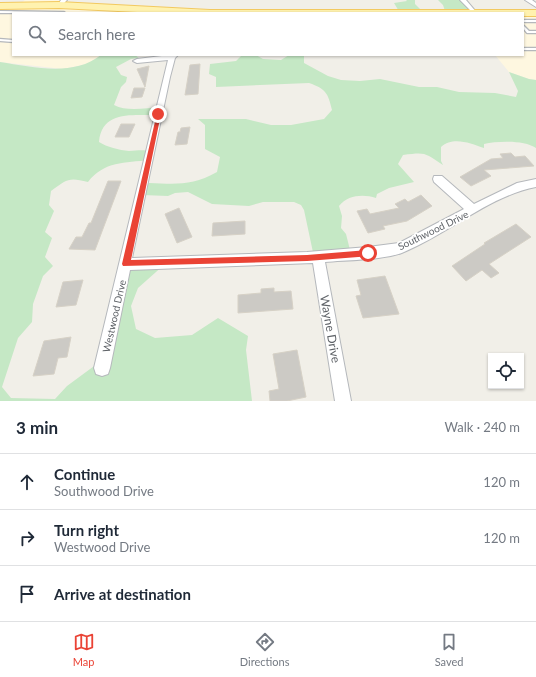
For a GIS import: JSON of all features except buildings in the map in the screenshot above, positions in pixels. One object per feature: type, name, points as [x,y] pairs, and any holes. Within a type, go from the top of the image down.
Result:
[{"type":"main road","points":[[0,6],[62,6],[118,11],[164,12]]},
{"type":"main road","points":[[524,14],[535,14]]},
{"type":"street","points":[[463,0],[475,12]]},
{"type":"street","points":[[528,0],[535,14]]},
{"type":"street","points":[[137,61],[173,56]]},
{"type":"street","name":"Westwood Drive","points":[[102,368],[173,56]]},
{"type":"street","points":[[438,179],[473,210]]},
{"type":"street","name":"Southwood Drive","points":[[126,264],[318,257],[368,253],[401,248],[497,197],[521,186],[536,183]]},
{"type":"street","name":"Wayne Drive","points":[[318,257],[343,401]]},
{"type":"lane","points":[[19,12],[29,5]]},
{"type":"lane","points":[[0,12],[49,12],[62,6]]},
{"type":"lane","points":[[49,12],[62,6]]},
{"type":"lane","points":[[524,20],[535,14]]},
{"type":"lane","points":[[524,27],[528,32],[536,32]]},
{"type":"lane","points":[[0,40],[12,41]]},
{"type":"lane","points":[[524,49],[536,49]]},
{"type":"shaded area","points":[[25,0],[67,0],[62,5],[139,11],[12,12],[12,56],[99,56],[87,64],[63,69],[0,62],[0,6],[18,5]]},
{"type":"shaded area","points":[[524,13],[536,13],[536,80],[509,72],[496,56],[524,56]]},
{"type":"green space","points":[[406,0],[415,0],[415,4],[423,12],[399,12],[394,3],[407,1]]},
{"type":"green space","points":[[438,0],[465,0],[476,11],[445,11],[443,5]]},
{"type":"green space","points":[[99,56],[136,56],[139,58],[131,59],[116,67],[121,75],[127,77],[126,82],[121,87],[114,105],[131,109],[160,107],[158,115],[130,115],[113,119],[106,124],[101,131],[99,142],[109,147],[121,150],[143,150],[151,152],[149,160],[116,164],[101,170],[88,182],[72,179],[51,191],[49,205],[54,211],[45,232],[52,238],[45,257],[53,266],[43,276],[33,304],[32,322],[18,338],[2,387],[11,398],[55,399],[67,386],[105,358],[126,268],[165,264],[138,288],[131,306],[136,329],[155,338],[192,335],[218,318],[248,336],[246,350],[252,401],[0,401],[0,62],[52,69],[78,66],[90,62]]},
{"type":"green space","points":[[241,56],[258,56],[263,59],[281,60],[287,56],[304,56],[304,63],[328,76],[341,80],[360,81],[380,79],[419,87],[437,87],[459,92],[495,93],[516,97],[518,91],[509,72],[536,80],[536,148],[531,145],[518,142],[496,142],[484,144],[484,148],[473,144],[456,141],[441,147],[441,161],[443,165],[425,154],[403,155],[398,164],[414,182],[389,188],[377,194],[376,198],[356,196],[343,202],[339,206],[342,216],[341,228],[346,234],[351,254],[314,257],[304,210],[301,205],[294,202],[263,202],[249,206],[212,204],[188,192],[175,193],[168,196],[142,195],[143,188],[149,183],[176,184],[192,182],[208,177],[217,172],[220,157],[205,149],[205,125],[198,119],[246,119],[271,125],[291,125],[324,119],[332,110],[325,92],[319,87],[309,83],[216,87],[216,77],[209,74],[210,64],[236,61]]},
{"type":"route","points":[[158,114],[132,230],[126,264],[307,258],[368,253]]}]
